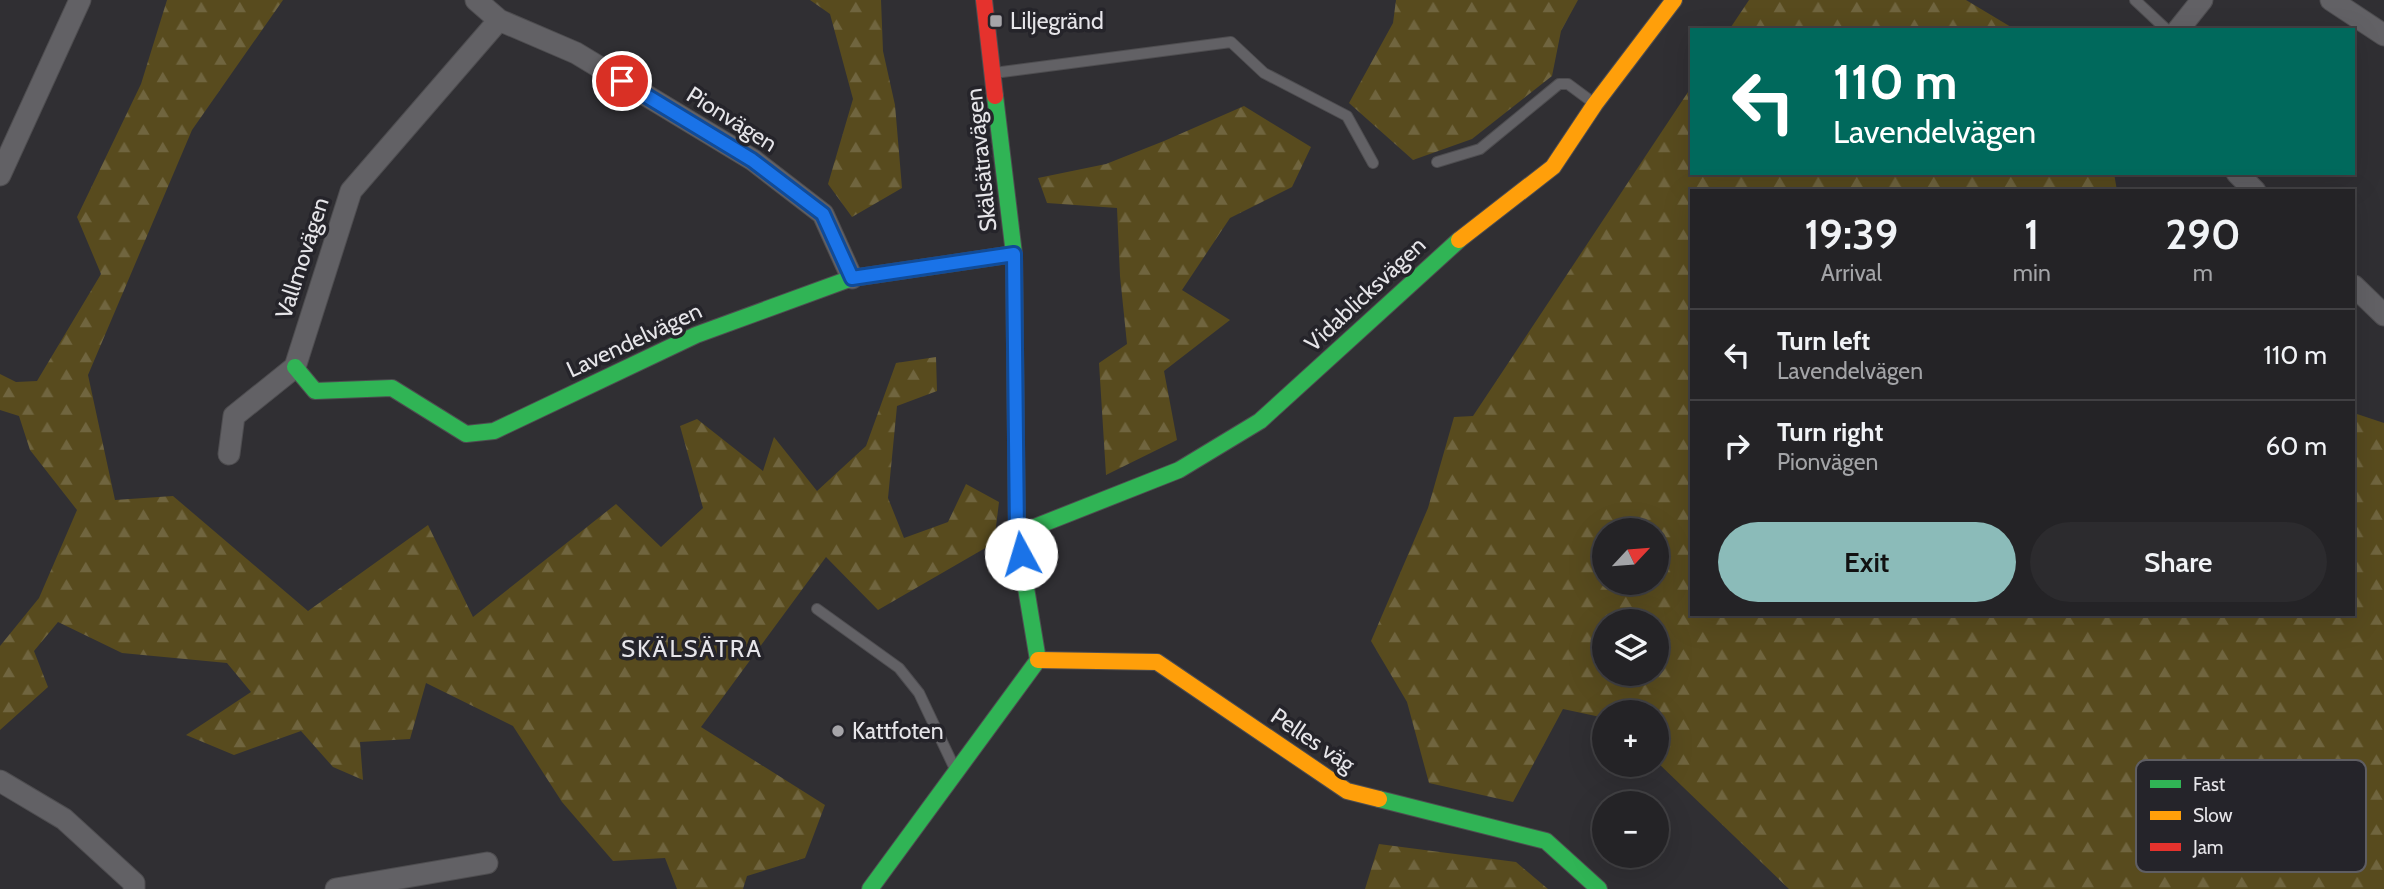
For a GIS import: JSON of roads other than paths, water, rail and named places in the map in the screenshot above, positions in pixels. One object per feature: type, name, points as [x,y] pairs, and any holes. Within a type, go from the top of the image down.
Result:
[{"type":"street","points":[[0,175],[80,0]]},
{"type":"street","name":"Pionvägen","points":[[476,0],[499,20],[576,52],[752,160],[823,214],[852,278]]},
{"type":"street","name":"Skälsätravägen","points":[[984,0],[1014,254],[1017,534],[1038,660]]},
{"type":"street","name":"Vidablicksvägen","points":[[1017,534],[1179,470],[1260,421],[1445,251],[1553,167],[1595,104],[1674,0]]},
{"type":"street","points":[[2180,28],[2202,0]]},
{"type":"street","points":[[2331,0],[2384,35]]},
{"type":"street","name":"Vallmovägen","points":[[295,367],[351,191],[499,20]]},
{"type":"street","points":[[2239,175],[2253,189]]},
{"type":"street","name":"Lavendelvägen","points":[[295,367],[315,391],[392,387],[466,434],[494,431],[696,335],[852,278],[1014,254]]},
{"type":"street","points":[[2355,287],[2384,315]]},
{"type":"street","points":[[229,454],[234,416],[295,367]]},
{"type":"street","points":[[881,885],[957,771],[1038,660]]},
{"type":"street","name":"Pelles väg","points":[[1038,660],[1157,662],[1347,791],[1546,841],[1599,889]]},
{"type":"street","points":[[0,780],[64,819],[134,883],[134,889]]},
{"type":"street","points":[[336,889],[487,863]]},
{"type":"lane","points":[[2135,0],[2165,28]]},
{"type":"lane","points":[[994,73],[1231,42],[1264,74],[1347,117],[1373,163]]},
{"type":"lane","points":[[1437,163],[1480,149],[1559,84],[1569,84],[1595,104]]},
{"type":"lane","points":[[817,609],[899,668],[919,693],[957,771]]},
{"type":"place","name":"Liljegränd","points":[[996,21]]},
{"type":"place","name":"Kattfoten","points":[[838,731]]},
{"type":"district","name":"SKÄLSÄTRA","points":[[692,649]]}]
